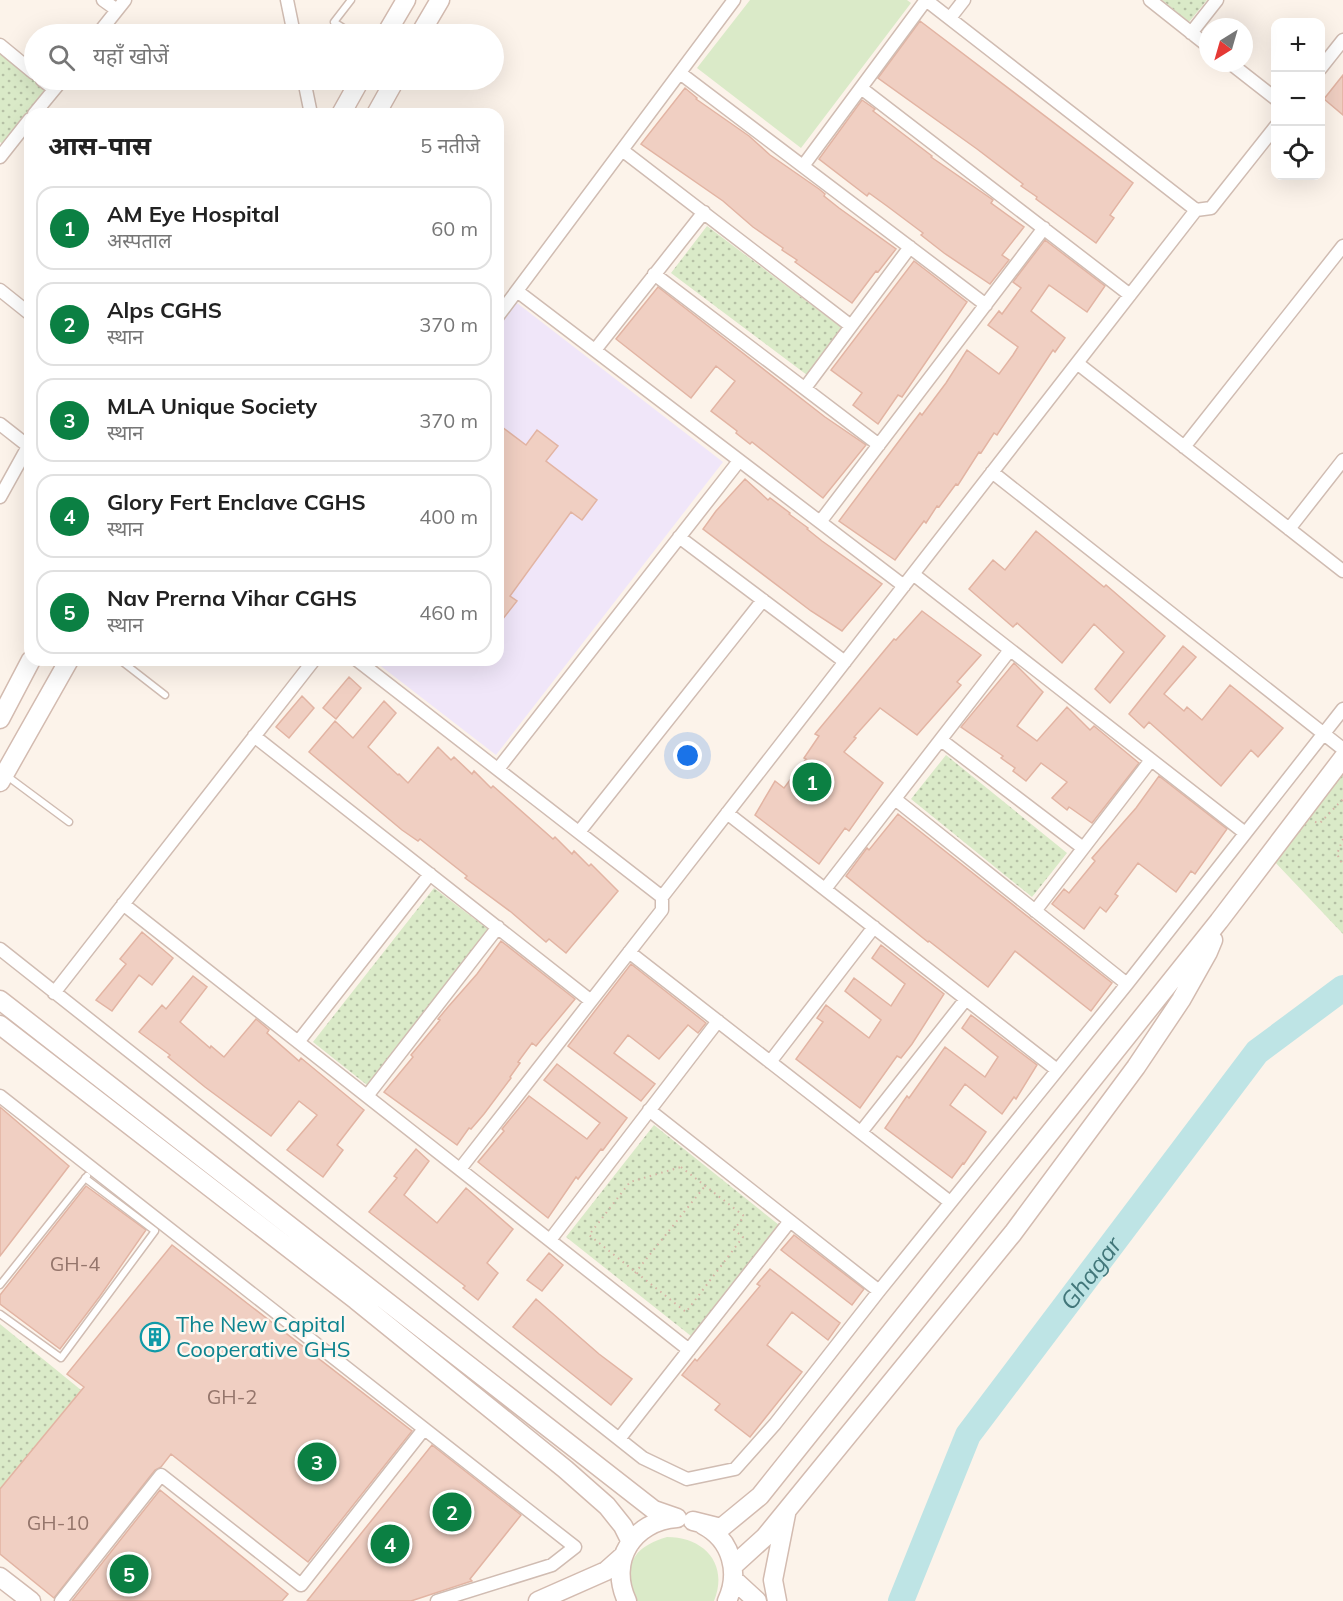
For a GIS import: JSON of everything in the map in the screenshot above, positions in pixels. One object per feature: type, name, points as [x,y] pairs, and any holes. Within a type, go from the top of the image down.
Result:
[{"type":"street","points":[[103,0],[117,10]]},
{"type":"street","points":[[106,24],[125,0]]},
{"type":"street","points":[[287,0],[292,24]]},
{"type":"street","points":[[392,24],[406,0]]},
{"type":"street","points":[[426,24],[440,0]]},
{"type":"street","points":[[504,308],[734,0]]},
{"type":"street","points":[[802,166],[926,0],[1196,210]]},
{"type":"street","points":[[950,18],[964,0]]},
{"type":"street","points":[[1150,0],[1199,39]]},
{"type":"street","points":[[1191,33],[1217,0]]},
{"type":"street","points":[[1325,63],[1343,40]]},
{"type":"street","points":[[0,45],[24,65]]},
{"type":"street","points":[[1241,72],[1271,96]]},
{"type":"street","points":[[680,73],[986,305]]},
{"type":"street","points":[[861,88],[1131,295]]},
{"type":"street","points":[[39,108],[53,90]]},
{"type":"street","points":[[306,90],[310,108]]},
{"type":"street","points":[[344,108],[354,90]]},
{"type":"street","points":[[379,108],[389,90]]},
{"type":"street","points":[[1,154],[24,126]]},
{"type":"street","points":[[460,1169],[662,910],[662,897],[1196,210],[1211,208],[1271,131]]},
{"type":"street","points":[[622,150],[851,326]]},
{"type":"street","points":[[595,350],[704,212]]},
{"type":"street","points":[[820,522],[1044,228]]},
{"type":"street","points":[[1184,447],[1343,246]]},
{"type":"street","points":[[805,388],[910,247]]},
{"type":"street","points":[[654,274],[879,445]]},
{"type":"street","points":[[0,290],[24,309]]},
{"type":"street","points":[[517,291],[904,586]]},
{"type":"street","points":[[1077,363],[1343,571]]},
{"type":"street","points":[[0,424],[24,441]]},
{"type":"street","points":[[0,497],[24,454]]},
{"type":"street","points":[[1289,529],[1343,460]]},
{"type":"street","points":[[498,769],[739,461]]},
{"type":"street","points":[[992,472],[1343,749]]},
{"type":"street","points":[[680,537],[845,662]]},
{"type":"street","points":[[913,574],[1245,833]]},
{"type":"street","points":[[579,832],[763,600]]},
{"type":"street","points":[[825,889],[1010,650]]},
{"type":"street","points":[[0,719],[28,666]]},
{"type":"street","points":[[2,778],[66,666]]},
{"type":"street","points":[[54,993],[309,666]]},
{"type":"street","points":[[365,666],[662,897]]},
{"type":"street","points":[[0,949],[643,1458],[687,1479],[735,1469],[782,1415],[950,1202],[1127,984],[1343,709]]},
{"type":"street","points":[[254,736],[591,1000]]},
{"type":"street","points":[[941,740],[1083,848]]},
{"type":"street","points":[[0,1000],[654,1510],[721,1528],[760,1496],[1219,921],[1343,758]]},
{"type":"street","points":[[1035,911],[1151,760]]},
{"type":"street","points":[[895,799],[1127,984]]},
{"type":"street","points":[[727,813],[1057,1070]]},
{"type":"street","points":[[298,1041],[430,874]]},
{"type":"street","points":[[123,904],[689,1350]]},
{"type":"street","points":[[733,1573],[765,1538],[1013,1233],[1116,1095],[1181,1000],[1208,952],[1219,921]]},
{"type":"street","points":[[367,1096],[498,927]]},
{"type":"street","points":[[770,1062],[874,927]]},
{"type":"street","points":[[629,952],[950,1202]]},
{"type":"street","points":[[861,1132],[966,999]]},
{"type":"street","points":[[550,1240],[718,1021]]},
{"type":"street","points":[[0,1025],[356,1300],[565,1469],[607,1506],[623,1526],[628,1549],[621,1578],[627,1601]]},
{"type":"street","points":[[0,1096],[89,1173],[575,1547],[552,1565],[437,1601]]},
{"type":"street","points":[[649,1110],[879,1291]]},
{"type":"street","points":[[619,1439],[790,1221]]},
{"type":"street","points":[[61,1601],[161,1475],[301,1585],[424,1429]]},
{"type":"street","points":[[777,1601],[773,1580],[787,1509]]},
{"type":"street","points":[[538,1601],[606,1571],[642,1531],[655,1523],[685,1519],[707,1527],[728,1549],[733,1573],[727,1601]]},
{"type":"street","points":[[733,1573],[754,1598]]},
{"type":"street","points":[[0,1577],[31,1601]]},
{"type":"lane","points":[[337,24],[334,22],[351,0]]},
{"type":"lane","points":[[128,666],[165,695]]},
{"type":"lane","points":[[2,778],[69,822]]},
{"type":"lane","points":[[0,1285],[89,1173],[155,1231],[61,1358],[0,1314]]},
{"type":"path","points":[[1297,818],[1320,823],[1343,799]]},
{"type":"path","points":[[1343,839],[1337,854],[1343,865]]},
{"type":"path","points":[[681,1167],[705,1186],[744,1216],[734,1230],[743,1237],[686,1312],[589,1235],[630,1182],[681,1167]]},
{"type":"path","points":[[635,1273],[705,1186]]},
{"type":"shaded area","points":[[517,303],[723,462],[496,755],[381,666],[504,666],[504,319]]},
{"type":"green space","points":[[750,0],[907,0],[911,3],[801,148],[697,68]]},
{"type":"green space","points":[[1162,0],[1207,0],[1189,22]]},
{"type":"green space","points":[[0,52],[24,71],[24,90],[48,90],[34,108],[24,108],[24,120],[4,145],[0,142]]},
{"type":"green space","points":[[707,226],[842,328],[807,375],[671,273]]},
{"type":"green space","points":[[946,755],[1067,853],[1032,897],[911,799]]},
{"type":"green space","points":[[1343,773],[1343,934],[1273,860]]},
{"type":"green space","points":[[434,888],[489,930],[367,1085],[313,1042]]},
{"type":"green space","points":[[654,1125],[779,1225],[691,1336],[566,1237]]},
{"type":"green space","points":[[0,1324],[81,1390],[0,1489]]},
{"type":"green space","points":[[667,1537],[692,1542],[702,1547],[710,1555],[718,1575],[718,1588],[714,1601],[633,1601],[630,1568],[633,1560],[645,1547]]},
{"type":"building","points":[[920,21],[1133,183],[1110,215],[1114,218],[1096,243],[1036,199],[1037,197],[1021,186],[1023,184],[977,149],[878,78]]},
{"type":"building","points":[[1343,75],[1343,115],[1325,98]]},
{"type":"building","points":[[685,88],[696,99],[749,136],[770,155],[819,189],[839,208],[896,249],[852,303],[795,262],[797,260],[782,250],[783,248],[753,227],[723,201],[641,144]]},
{"type":"building","points":[[862,100],[931,157],[993,200],[991,203],[1024,227],[1002,255],[1009,260],[990,284],[944,253],[921,235],[923,233],[887,206],[869,193],[867,196],[819,159]]},
{"type":"building","points":[[1045,240],[1105,286],[1087,312],[1049,285],[1031,311],[1065,338],[1055,352],[1053,350],[997,435],[994,433],[958,485],[956,484],[939,507],[937,506],[926,523],[924,521],[895,560],[839,521],[920,413],[922,415],[946,383],[967,350],[999,374],[1013,355],[1018,347],[988,325],[999,311],[1002,314],[1021,288],[1013,282]]},
{"type":"building","points":[[914,261],[967,302],[902,397],[898,395],[878,424],[853,405],[862,393],[831,370]]},
{"type":"building","points":[[658,287],[825,417],[866,445],[823,498],[752,442],[750,444],[711,411],[735,381],[716,366],[691,398],[616,339]]},
{"type":"building","points":[[504,428],[526,445],[537,430],[558,446],[546,461],[597,500],[582,520],[571,512],[510,596],[517,601],[504,617]]},
{"type":"building","points":[[745,479],[768,500],[770,498],[822,541],[882,584],[842,631],[811,611],[703,529]]},
{"type":"building","points":[[1036,531],[1104,587],[1106,585],[1165,636],[1110,703],[1095,689],[1124,652],[1094,624],[1062,663],[1017,623],[1013,627],[969,589],[993,560],[1005,570]]},
{"type":"building","points":[[922,611],[981,655],[957,682],[961,685],[917,735],[880,708],[854,737],[856,738],[844,752],[883,783],[849,831],[845,828],[819,864],[755,815],[775,781],[784,788],[806,759],[804,758],[819,736],[815,734],[894,639],[896,640]]},
{"type":"building","points":[[1183,646],[1196,657],[1164,694],[1184,711],[1187,707],[1202,720],[1230,685],[1283,728],[1258,757],[1251,750],[1221,786],[1149,722],[1144,728],[1129,714]]},
{"type":"building","points":[[1014,663],[1043,692],[1017,726],[1037,741],[1067,707],[1090,730],[1094,726],[1139,763],[1092,823],[1069,807],[1067,810],[1052,798],[1067,782],[1041,763],[1026,781],[1013,771],[1015,768],[1001,758],[1003,756],[961,727]]},
{"type":"building","points":[[349,677],[361,688],[336,719],[323,708]]},
{"type":"building","points":[[302,696],[314,708],[289,738],[276,727]]},
{"type":"building","points":[[384,701],[396,713],[368,747],[398,775],[408,783],[438,747],[451,760],[454,757],[472,774],[474,771],[491,788],[493,786],[572,854],[574,851],[589,866],[591,864],[618,891],[566,953],[549,939],[546,942],[420,839],[418,841],[402,830],[309,752],[335,721],[353,738]]},
{"type":"building","points":[[1159,776],[1227,829],[1195,874],[1191,871],[1176,892],[1138,863],[1115,894],[1118,896],[1106,912],[1100,907],[1084,929],[1052,904],[1064,889],[1069,893],[1095,861],[1092,858],[1136,808]]},
{"type":"building","points":[[898,814],[1112,983],[1091,1011],[1015,951],[988,987],[846,876],[867,848],[869,850]]},
{"type":"building","points":[[142,932],[173,958],[152,985],[139,975],[112,1011],[96,1000],[126,964],[120,959]]},
{"type":"building","points":[[501,941],[575,999],[536,1046],[532,1043],[518,1062],[520,1063],[511,1078],[457,1145],[384,1092],[413,1057],[411,1055],[440,1020],[438,1019],[477,974]]},
{"type":"building","points":[[881,945],[944,994],[912,1044],[901,1058],[897,1056],[860,1108],[796,1059],[823,1022],[817,1018],[826,1005],[869,1038],[881,1020],[845,991],[854,978],[891,1006],[905,984],[872,958]]},
{"type":"building","points":[[631,964],[706,1023],[698,1033],[688,1025],[659,1059],[628,1035],[614,1053],[655,1084],[641,1101],[568,1046]]},
{"type":"building","points":[[193,976],[207,987],[180,1022],[210,1048],[211,1046],[224,1057],[256,1019],[269,1030],[267,1033],[299,1061],[301,1058],[364,1110],[337,1145],[343,1150],[323,1177],[287,1150],[317,1115],[299,1101],[271,1136],[205,1087],[168,1057],[170,1055],[139,1032],[162,1005],[166,1009]]},
{"type":"building","points":[[971,1015],[1037,1065],[1016,1099],[1014,1097],[1002,1114],[965,1084],[950,1105],[986,1132],[952,1178],[885,1128],[945,1047],[985,1077],[998,1057],[962,1028]]},
{"type":"building","points":[[557,1064],[627,1118],[578,1179],[576,1177],[548,1218],[478,1162],[529,1096],[587,1139],[600,1123],[544,1080]]},
{"type":"building","points":[[0,1107],[69,1166],[0,1256]]},
{"type":"building","points":[[416,1149],[429,1161],[404,1195],[437,1223],[466,1188],[513,1229],[487,1263],[498,1273],[478,1300],[463,1288],[465,1286],[369,1212],[397,1178],[394,1176]]},
{"type":"building","points":[[86,1186],[146,1230],[60,1349],[0,1304],[0,1295]]},
{"type":"building","points":[[794,1235],[864,1289],[852,1305],[781,1250]]},
{"type":"building","points":[[172,1245],[412,1431],[308,1562],[171,1454],[161,1467],[155,1470],[54,1598],[0,1554],[0,1489],[84,1387],[67,1374]]},
{"type":"building","points":[[549,1253],[563,1265],[542,1291],[527,1280]]},
{"type":"building","points":[[770,1269],[840,1323],[828,1340],[792,1312],[767,1345],[802,1372],[750,1437],[715,1410],[720,1404],[682,1375],[695,1359],[697,1361],[760,1286],[757,1284]]},
{"type":"building","points":[[536,1299],[599,1354],[632,1379],[611,1405],[513,1327]]},
{"type":"building","points":[[432,1445],[521,1515],[470,1579],[472,1581],[411,1601],[307,1601]]},
{"type":"building","points":[[160,1490],[288,1594],[282,1601],[72,1601]]},
{"type":"waterway","name":"Ghagar","points":[[901,1601],[968,1435],[1257,1052],[1343,988]]},
{"type":"place","name":"AM Eye Hospital","points":[[812,782]]},
{"type":"place","name":"The New Capital Cooperative GHS","points":[[155,1337]]},
{"type":"place","name":"MLA Unique Society","points":[[317,1462]]},
{"type":"place","name":"Alps CGHS","points":[[452,1512]]},
{"type":"place","name":"Glory Fert Enclave CGHS","points":[[390,1544]]},
{"type":"place","name":"Nav Prerna Vihar CGHS","points":[[129,1574]]}]
